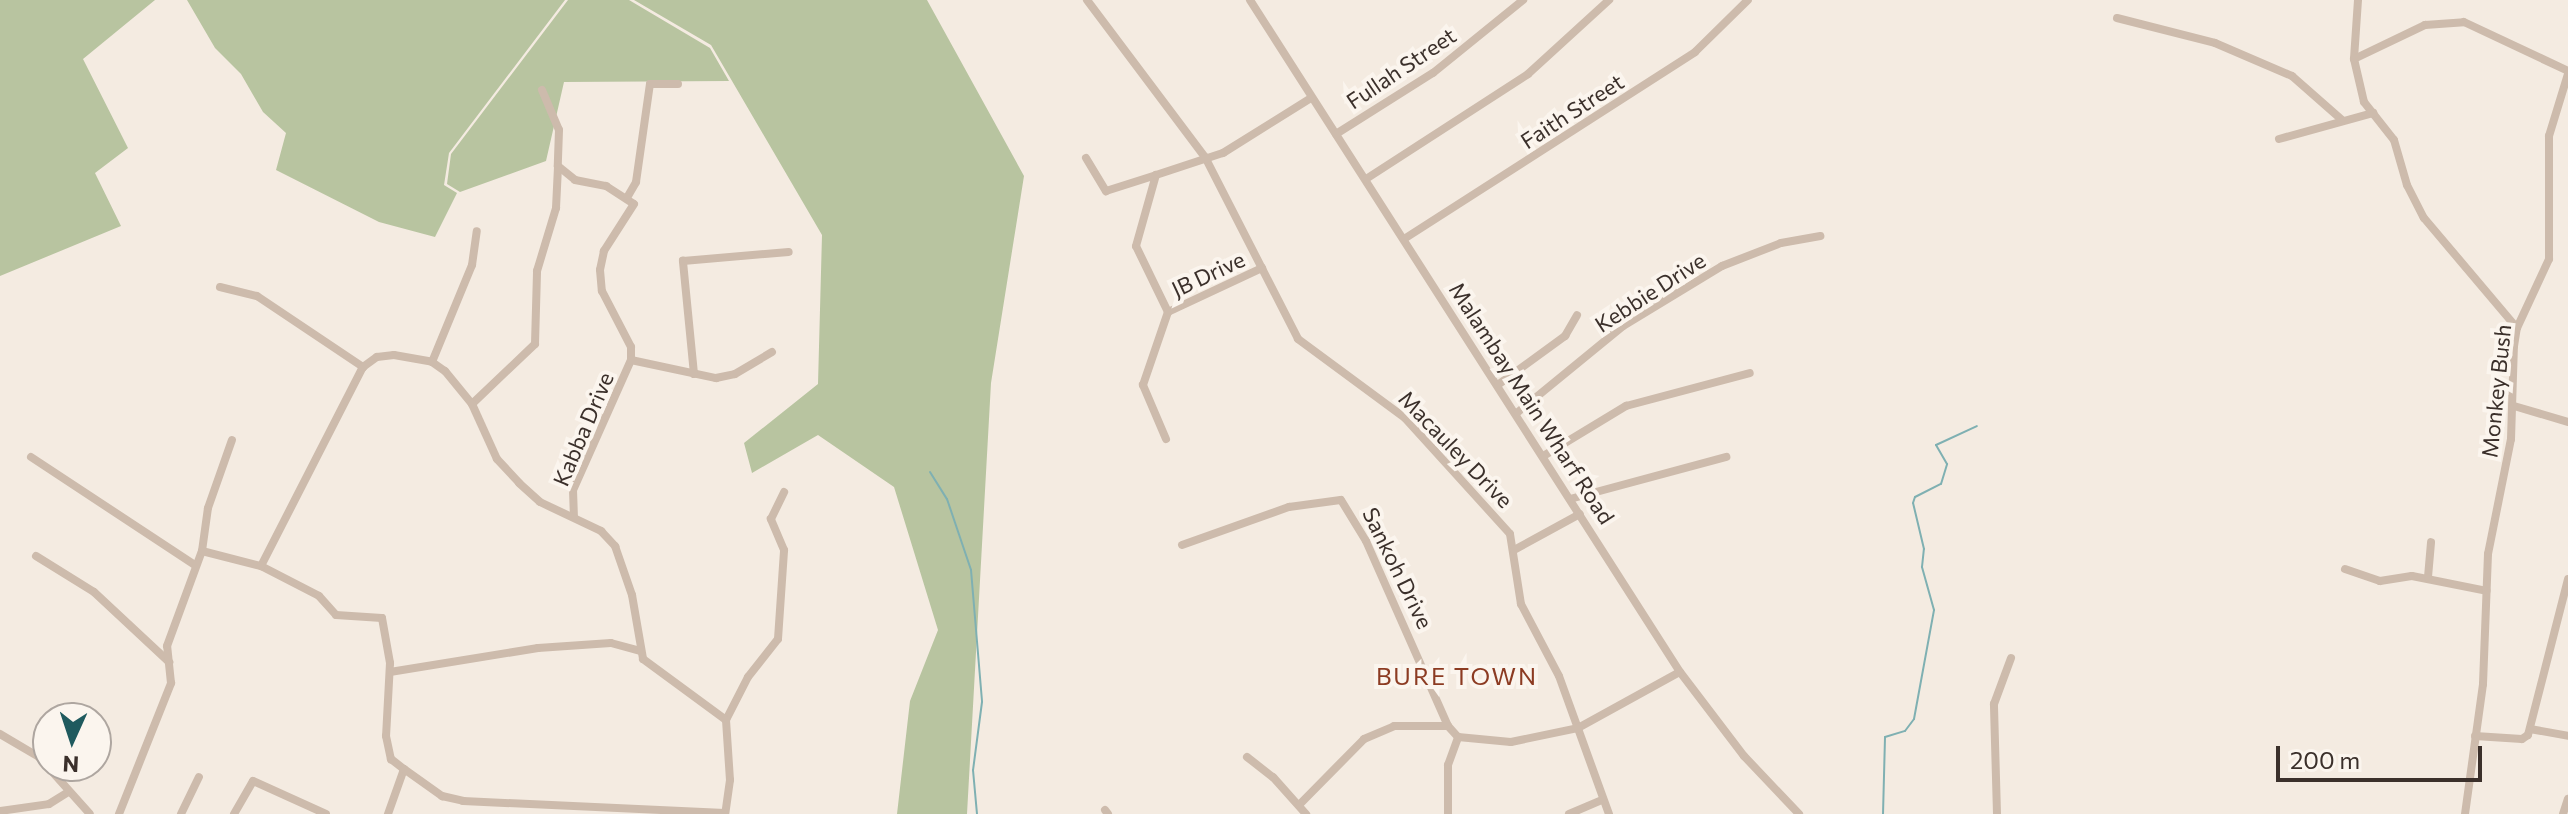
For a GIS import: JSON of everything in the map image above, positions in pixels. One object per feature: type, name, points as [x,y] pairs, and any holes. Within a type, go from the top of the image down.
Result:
[{"type":"street","name":"Macauley Drive","points":[[1087,0],[1205,157],[1298,339],[1405,418],[1502,523],[1514,550],[1514,583],[1521,604],[1559,676],[1609,814]]},
{"type":"street","name":"Malambay Main Wharf Road","points":[[1250,0],[1518,412],[1680,672],[1744,756],[1799,814]]},
{"type":"street","name":"Fullah Street","points":[[1336,134],[1433,73],[1523,0]]},
{"type":"street","points":[[1366,179],[1528,74],[1609,0]]},
{"type":"street","name":"Faith Street","points":[[1404,239],[1695,52],[1748,0]]},
{"type":"street","points":[[2358,0],[2354,59],[2359,89],[2394,140],[2407,185],[2424,218],[2517,328]]},
{"type":"street","points":[[2117,18],[2215,43],[2292,76],[2342,120]]},
{"type":"street","points":[[2354,59],[2425,25],[2464,22],[2568,72]]},
{"type":"street","name":"Monkey Bush","points":[[2465,814],[2475,736],[2492,524],[2508,460],[2514,406],[2517,328],[2549,259],[2549,136],[2568,72]]},
{"type":"street","points":[[558,166],[575,180],[628,196],[638,173],[650,84],[678,84]]},
{"type":"street","points":[[472,404],[535,344],[537,271],[556,208],[559,130],[542,90]]},
{"type":"street","points":[[1086,158],[1106,191],[1223,153],[1311,98]]},
{"type":"street","points":[[2279,139],[2373,113]]},
{"type":"street","points":[[1156,175],[1137,254],[1168,312],[1143,385],[1166,439]]},
{"type":"street","name":"Kabba Drive","points":[[574,517],[573,490],[631,360],[631,347],[600,282],[604,251],[633,208],[628,196]]},
{"type":"street","points":[[432,362],[472,265],[477,231]]},
{"type":"street","name":"Kebbie Drive","points":[[1518,412],[1623,326],[1722,266],[1781,243],[1820,236]]},
{"type":"street","points":[[694,374],[683,261],[789,252]]},
{"type":"street","name":"JB Drive","points":[[1168,312],[1262,268]]},
{"type":"street","points":[[220,287],[257,296],[363,367]]},
{"type":"street","points":[[1499,384],[1565,336],[1577,315]]},
{"type":"street","points":[[631,360],[694,374],[735,374],[772,352]]},
{"type":"street","points":[[261,566],[363,367],[377,357],[394,355],[432,362],[472,404],[497,459],[519,483],[540,502],[601,531],[621,557],[641,651],[651,668],[726,720]]},
{"type":"street","points":[[1545,455],[1626,406],[1750,373]]},
{"type":"street","points":[[2514,406],[2568,422]]},
{"type":"street","points":[[119,814],[153,738],[171,683],[167,646],[180,621],[195,565],[202,551],[208,508],[232,440]]},
{"type":"street","points":[[31,457],[195,565]]},
{"type":"street","points":[[1570,499],[1726,457]]},
{"type":"street","points":[[202,551],[261,566],[319,596],[336,615],[379,615],[390,672],[385,722],[391,759],[442,796],[463,801],[725,814],[730,780],[726,720],[748,677],[778,639],[784,550],[772,514],[784,492]]},
{"type":"street","name":"Sankoh Drive","points":[[1182,545],[1289,507],[1341,500],[1397,603],[1448,726],[1458,737]]},
{"type":"street","points":[[1514,550],[1580,514]]},
{"type":"street","points":[[2428,577],[2431,542]]},
{"type":"street","points":[[36,556],[94,592],[170,663]]},
{"type":"street","points":[[2345,569],[2389,582],[2428,577],[2487,591]]},
{"type":"street","points":[[2475,736],[2522,739],[2530,729],[2568,579]]},
{"type":"street","points":[[390,672],[538,648],[611,643],[641,651]]},
{"type":"street","points":[[1997,814],[1994,704],[2011,658]]},
{"type":"street","points":[[1448,814],[1448,765],[1458,737],[1511,742],[1578,728],[1680,672]]},
{"type":"street","points":[[1300,804],[1364,739],[1394,726],[1448,726]]},
{"type":"street","points":[[2530,729],[2568,736]]},
{"type":"street","points":[[0,734],[39,757],[90,814]]},
{"type":"street","points":[[1247,757],[1300,804],[1306,814]]},
{"type":"street","points":[[388,814],[404,769]]},
{"type":"street","points":[[181,814],[199,777]]},
{"type":"street","points":[[234,814],[253,781],[326,814]]},
{"type":"street","points":[[0,811],[49,804],[68,792]]},
{"type":"street","points":[[2563,814],[2568,799]]},
{"type":"street","points":[[1569,814],[1602,800]]},
{"type":"green space","points":[[0,0],[155,0],[83,59],[128,148],[95,173],[121,226],[0,276]]},
{"type":"green space","points":[[187,0],[565,0],[449,153],[444,185],[457,193],[435,237],[379,222],[276,170],[286,133],[263,112],[241,74],[215,48]]},
{"type":"green space","points":[[568,0],[629,0],[710,48],[729,81],[564,82],[546,161],[460,192],[447,184],[451,154]]},
{"type":"green space","points":[[634,0],[927,0],[1024,176],[991,383],[967,814],[897,814],[910,701],[938,630],[894,487],[818,435],[752,473],[744,443],[818,384],[822,235],[711,45]]},
{"type":"waterway","points":[[1883,814],[1885,737],[1905,731],[1914,719],[1934,610],[1922,567],[1924,549],[1913,503],[1915,497],[1941,484],[1947,464],[1936,445],[1977,426]]},
{"type":"waterway","points":[[930,472],[947,499],[971,570],[982,702],[973,770],[977,814]]},
{"type":"district","name":"BURE TOWN","points":[[1457,676]]}]
